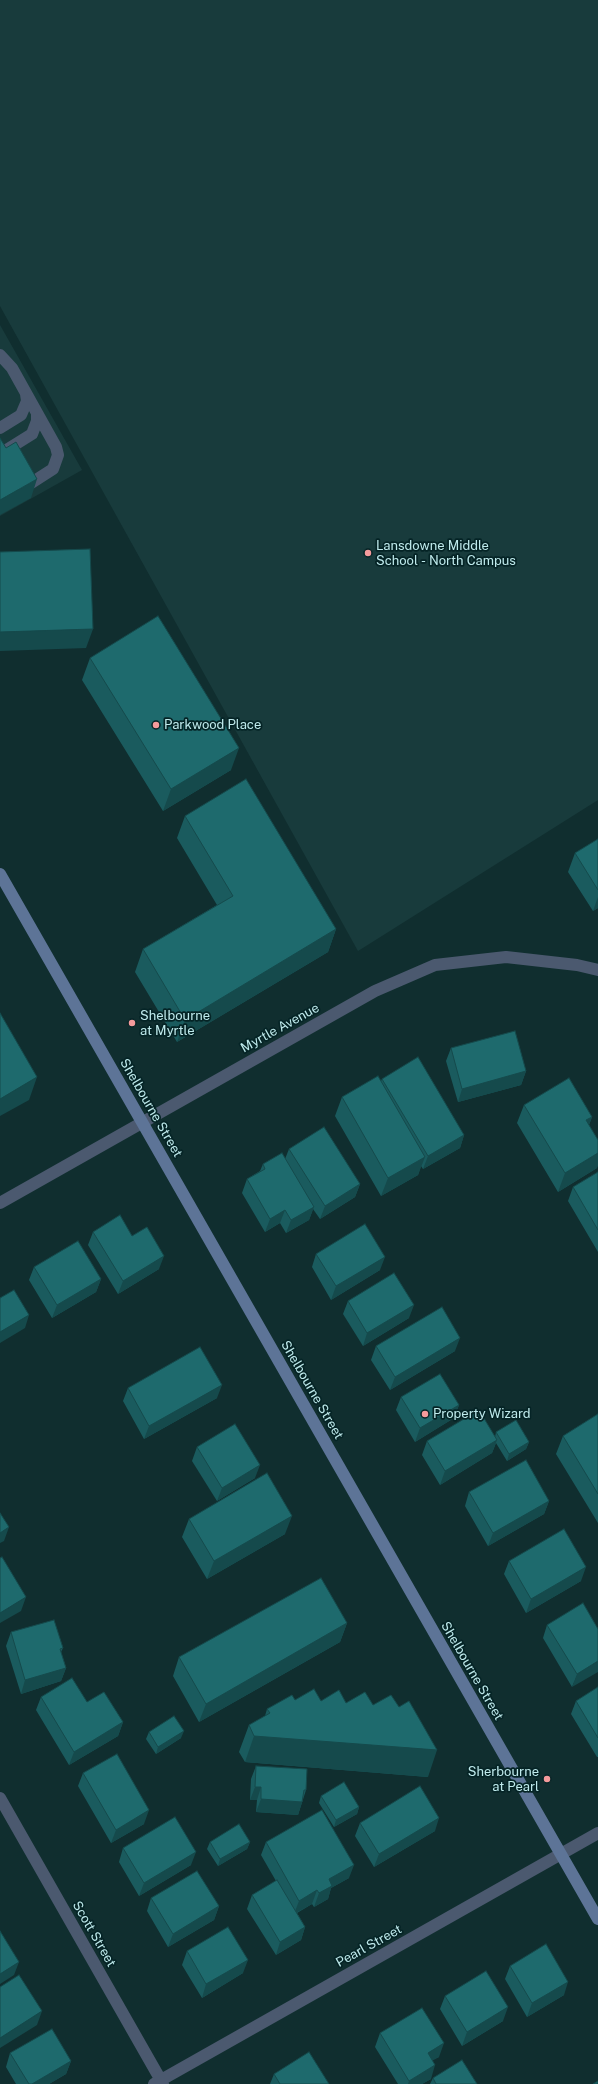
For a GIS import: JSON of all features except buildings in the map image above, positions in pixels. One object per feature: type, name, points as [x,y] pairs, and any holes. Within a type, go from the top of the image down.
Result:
[{"type":"main road","name":"Shelbourne Street","points":[[0,874],[598,1919]]},
{"type":"street","points":[[0,355],[12,368],[56,447],[58,455],[53,469],[24,487]]},
{"type":"street","points":[[0,428],[21,415],[27,402],[26,394]]},
{"type":"street","points":[[0,454],[32,434],[37,421],[37,413]]},
{"type":"street","name":"Myrtle Avenue","points":[[0,1203],[375,991],[435,965],[506,957],[577,965],[598,970]]},
{"type":"street","name":"Scott Street","points":[[0,1798],[159,2083]]},
{"type":"street","name":"Pearl Street","points":[[159,2083],[598,1833]]},
{"type":"shaded area","name":"Lansdowne Middle School - North Campus","points":[[0,0],[598,0],[598,800],[358,951],[0,306]]},
{"type":"shaded area","points":[[0,325],[82,470],[0,516]]},
{"type":"place","name":"Lansdowne Middle School - North Campus","points":[[368,553]]},
{"type":"place","name":"Parkwood Place","points":[[156,725]]},
{"type":"place","name":"Shelbourne at Myrtle","points":[[132,1023]]},
{"type":"place","name":"Property Wizard","points":[[425,1414]]},
{"type":"place","name":"Sherbourne at Pearl","points":[[547,1779]]}]
